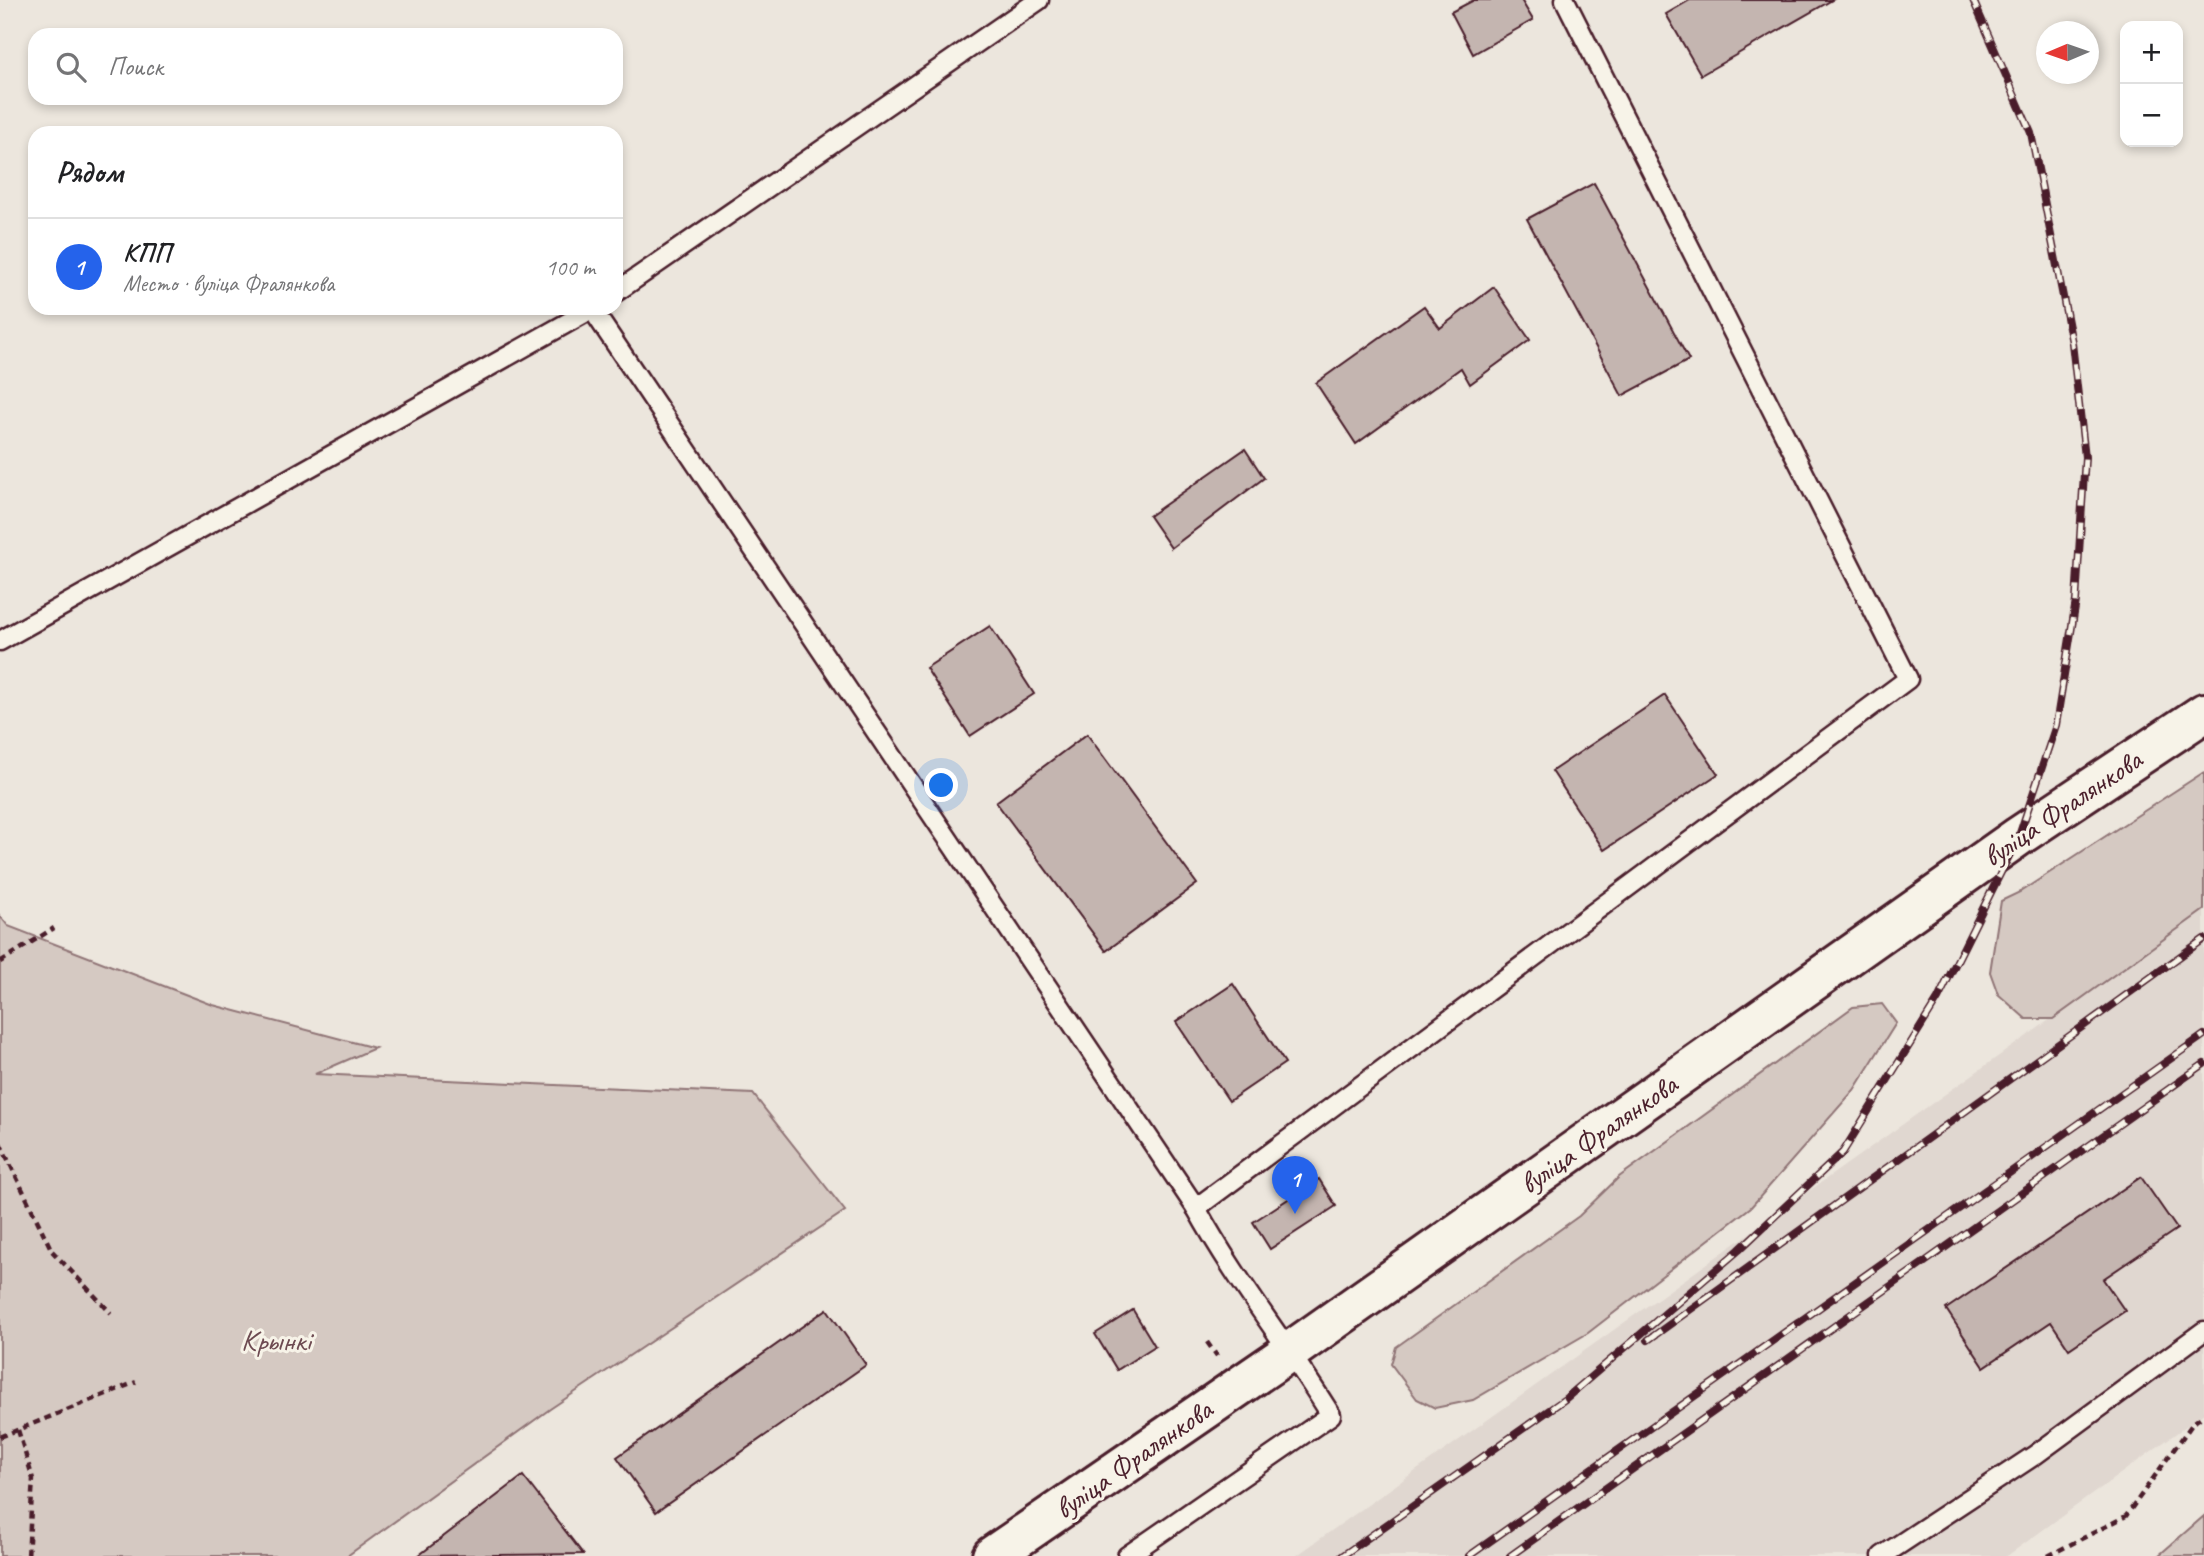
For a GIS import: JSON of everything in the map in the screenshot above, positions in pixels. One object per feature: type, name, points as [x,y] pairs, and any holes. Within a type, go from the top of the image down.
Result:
[{"type":"street","name":"вуліца Фралянкова","points":[[1003,1553],[2018,836],[2204,713]]},
{"type":"lane","points":[[623,287],[1039,0]]},
{"type":"lane","points":[[1196,1208],[1908,679],[1565,0]]},
{"type":"lane","points":[[0,640],[580,315]]},
{"type":"lane","points":[[597,315],[1196,1208],[1220,1252],[1292,1350],[1331,1415],[1127,1556]]},
{"type":"lane","points":[[1882,1556],[2035,1455],[2204,1331]]},
{"type":"path","points":[[0,961],[54,928]]},
{"type":"path","points":[[0,1143],[52,1251],[111,1313]]},
{"type":"path","points":[[0,1437],[136,1382]]},
{"type":"path","points":[[2048,1556],[2126,1516],[2193,1423],[2204,1415]]},
{"type":"path","points":[[18,1430],[33,1479],[27,1556]]},
{"type":"shaded area","points":[[2204,910],[2204,1413],[2007,1556],[1296,1556]]},
{"type":"green space","points":[[2204,772],[2204,910],[2053,1019],[2026,1019],[1998,994],[1990,972],[2001,901],[2020,892]]},
{"type":"green space","name":"Крынкі","points":[[0,916],[8,926],[213,1005],[375,1048],[315,1074],[753,1094],[845,1211],[550,1409],[347,1556],[0,1556]]},
{"type":"green space","points":[[1882,1004],[1896,1023],[1854,1090],[1751,1207],[1588,1333],[1473,1400],[1435,1408],[1417,1399],[1391,1364],[1396,1347],[1579,1216],[1619,1177],[1853,1007]]},
{"type":"green space","points":[[2204,1516],[2204,1556],[2158,1556]]},
{"type":"building","points":[[1474,0],[1521,0],[1533,20],[1473,54],[1451,12]]},
{"type":"building","points":[[1690,0],[1832,0],[1701,75],[1666,14]]},
{"type":"building","points":[[1594,183],[1689,360],[1622,396],[1527,219]]},
{"type":"building","points":[[1494,287],[1530,340],[1470,384],[1461,368],[1356,444],[1316,383],[1424,306],[1440,328]]},
{"type":"building","points":[[1245,449],[1264,478],[1171,548],[1149,516]]},
{"type":"building","points":[[990,626],[1034,694],[970,736],[926,668]]},
{"type":"building","points":[[1665,695],[1718,774],[1604,850],[1552,771]]},
{"type":"building","points":[[1087,734],[1197,884],[1106,951],[996,802]]},
{"type":"building","points":[[1233,984],[1285,1063],[1229,1101],[1176,1022]]},
{"type":"building","points":[[2141,1177],[2177,1229],[2103,1279],[2125,1311],[2069,1349],[2051,1322],[1984,1367],[1946,1309]]},
{"type":"building","points":[[1319,1179],[1336,1206],[1270,1249],[1253,1222]]},
{"type":"building","points":[[827,1309],[866,1365],[656,1512],[617,1457]]},
{"type":"building","points":[[1133,1310],[1155,1346],[1117,1370],[1095,1334]]},
{"type":"building","points":[[523,1476],[583,1554],[418,1556]]},
{"type":"railway","points":[[1342,1556],[1565,1399],[1739,1250],[1843,1152],[1938,999],[2019,836],[2056,725],[2076,601],[2085,457],[2072,343],[2031,133],[1973,0]]},
{"type":"railway","points":[[1648,1340],[2204,939]]},
{"type":"railway","points":[[1469,1556],[2204,1035]]},
{"type":"railway","points":[[1510,1556],[2204,1064]]},
{"type":"place","name":"КПП","points":[[1295,1214]]}]
